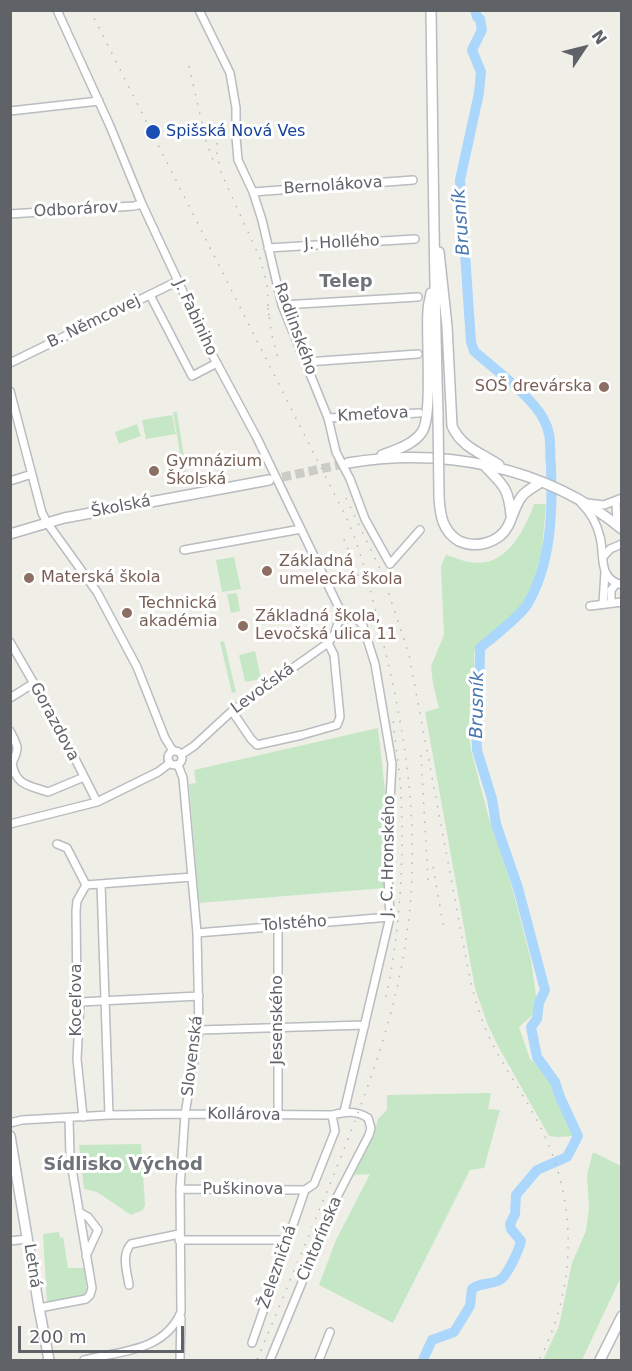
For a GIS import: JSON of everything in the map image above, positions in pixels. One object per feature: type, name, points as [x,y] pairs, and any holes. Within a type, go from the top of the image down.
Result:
[{"type":"main road","points":[[431,10],[439,496],[444,527],[461,542],[473,544],[489,542],[504,532],[523,495],[542,483]]},
{"type":"main road","points":[[435,236],[441,267],[447,326],[452,426],[459,440],[466,446],[506,470]]},
{"type":"main road","points":[[371,459],[400,448],[417,438],[424,427],[427,407],[428,310],[434,274]]},
{"type":"main road","points":[[348,463],[414,456],[483,464],[542,483],[581,501],[619,528]]},
{"type":"main road","points":[[483,464],[506,488],[511,518]]},
{"type":"main road","name":"Školská","points":[[10,534],[64,518],[269,480]]},
{"type":"main road","name":"Letná","points":[[10,1136],[49,1360]]},
{"type":"main road","points":[[600,1360],[621,1316]]},
{"type":"street","name":"J. Fabiniho","points":[[57,10],[99,101],[141,204],[217,363],[257,438],[338,605],[339,621]]},
{"type":"street","name":"Radlinského","points":[[199,10],[230,72],[236,108],[238,160],[253,192],[262,220],[282,305],[328,418],[336,452],[350,479],[365,519],[390,564],[420,530]]},
{"type":"street","points":[[11,108],[99,101]]},
{"type":"street","name":"Bernolákova","points":[[253,192],[414,180]]},
{"type":"street","name":"Odborárov","points":[[10,214],[141,204]]},
{"type":"street","name":"J. Hollého","points":[[268,248],[416,239]]},
{"type":"street","name":"B. Němcovej","points":[[10,363],[178,281]]},
{"type":"street","points":[[150,295],[192,376],[217,363]]},
{"type":"street","points":[[282,305],[418,297]]},
{"type":"street","points":[[307,362],[418,354]]},
{"type":"street","points":[[10,391],[42,513],[97,592],[137,667],[165,738],[173,751]]},
{"type":"street","name":"Kmeťova","points":[[328,418],[419,412]]},
{"type":"street","points":[[10,481],[32,474]]},
{"type":"street","points":[[581,501],[604,505],[619,500],[619,528]]},
{"type":"street","points":[[581,501],[597,527],[605,572],[607,604]]},
{"type":"street","points":[[184,550],[301,529]]},
{"type":"street","points":[[603,557],[610,549],[621,544]]},
{"type":"street","points":[[605,572],[618,584],[610,594],[607,604]]},
{"type":"street","points":[[590,606],[621,602]]},
{"type":"street","name":"J. C. Hronského","points":[[339,621],[357,618],[363,626],[375,664],[392,764],[387,854],[390,917],[345,1112]]},
{"type":"street","name":"Levočská","points":[[182,754],[232,711],[328,642],[335,633],[339,621]]},
{"type":"street","name":"Gorazdova","points":[[10,642],[97,802]]},
{"type":"street","points":[[232,711],[257,745],[337,724],[340,717],[334,655],[328,642]]},
{"type":"street","points":[[10,698],[34,683]]},
{"type":"street","points":[[10,731],[18,747],[12,763],[14,774],[20,782],[48,792],[84,777]]},
{"type":"street","points":[[10,824],[97,802],[183,760],[178,750],[168,756],[174,764]]},
{"type":"street","name":"Slovenská","points":[[174,764],[183,778],[198,933],[199,996],[199,1030],[185,1114],[180,1189],[180,1360]]},
{"type":"street","points":[[57,844],[67,848],[86,885],[192,878]]},
{"type":"street","name":"Koceľova","points":[[101,884],[109,1115]]},
{"type":"street","name":"Koceľova","points":[[82,1117],[77,1059],[80,1002],[77,998],[76,911],[77,901],[86,885]]},
{"type":"street","name":"Tolstého","points":[[198,933],[390,917]]},
{"type":"street","name":"Jesenského","points":[[278,925],[278,1115]]},
{"type":"street","points":[[80,1002],[199,996]]},
{"type":"street","points":[[199,1030],[365,1025]]},
{"type":"street","name":"Kollárova","points":[[10,1123],[22,1120],[109,1115],[332,1115],[356,1112],[368,1118]]},
{"type":"street","points":[[306,1190],[314,1184],[335,1131],[332,1115]]},
{"type":"street","points":[[39,1308],[86,1299],[92,1288],[70,1157],[69,1118]]},
{"type":"street","name":"Cintorínska","points":[[270,1360],[341,1189],[369,1135],[371,1128],[368,1118]]},
{"type":"street","name":"Puškinova","points":[[180,1189],[306,1190]]},
{"type":"street","name":"Železničná","points":[[252,1343],[306,1190]]},
{"type":"street","points":[[79,1212],[88,1217],[98,1230],[86,1256]]},
{"type":"street","points":[[129,1284],[125,1261],[127,1249],[131,1244],[179,1237],[288,1240]]},
{"type":"street","points":[[10,1241],[27,1239]]},
{"type":"street","points":[[84,1360],[156,1343],[176,1324],[181,1312]]},
{"type":"street","points":[[319,1360],[330,1332]]},
{"type":"street","points":[[166,1334],[173,1334],[179,1343]]},
{"type":"green space","points":[[173,412],[177,412],[187,476],[184,476]]},
{"type":"green space","points":[[172,415],[176,434],[146,439],[142,420]]},
{"type":"green space","points":[[137,424],[141,436],[119,444],[115,432]]},
{"type":"green space","points":[[534,504],[546,504],[542,550],[528,601],[474,652],[475,693],[468,729],[471,750],[488,815],[511,884],[531,960],[538,1010],[519,1027],[530,1059],[549,1074],[559,1089],[575,1136],[557,1137],[549,1136],[498,1046],[475,988],[425,712],[439,708],[431,666],[444,635],[441,566],[446,555],[469,562],[482,563],[493,560],[503,554],[519,537]]},
{"type":"green space","points":[[234,557],[241,589],[222,592],[216,560]]},
{"type":"green space","points":[[237,593],[240,611],[231,613],[227,594]]},
{"type":"green space","points":[[224,641],[236,692],[232,693],[220,642]]},
{"type":"green space","points":[[255,651],[261,679],[245,682],[239,655]]},
{"type":"green space","points":[[378,728],[386,799],[385,888],[199,903],[189,784],[196,783],[194,770]]},
{"type":"green space","points":[[491,1093],[488,1109],[500,1110],[484,1168],[470,1170],[393,1323],[319,1285],[336,1240],[370,1174],[354,1175],[374,1136],[378,1119],[387,1110],[387,1095]]},
{"type":"green space","points":[[141,1144],[145,1205],[143,1210],[131,1215],[97,1192],[84,1189],[79,1145]]},
{"type":"green space","points":[[593,1152],[621,1166],[621,1277],[582,1360],[543,1360],[559,1326],[572,1263],[586,1231],[589,1208],[587,1174]]},
{"type":"green space","points":[[59,1232],[60,1238],[63,1237],[68,1268],[84,1268],[87,1292],[83,1297],[47,1303],[43,1234]]},
{"type":"waterway","name":"Brusník","points":[[423,1360],[432,1340],[454,1332],[470,1306],[472,1289],[500,1280],[506,1273],[521,1241],[511,1229],[510,1224],[515,1214],[516,1195],[537,1170],[567,1157],[578,1136],[555,1082],[537,1057],[531,1027],[537,1019],[539,1003],[545,990],[518,888],[496,824],[492,799],[477,750],[480,648],[523,610],[535,589],[549,538],[552,484],[549,436],[543,418],[521,392],[474,351],[471,342],[460,180],[479,93],[481,72],[472,50],[482,30],[475,10]]},
{"type":"tunnel","points":[[269,480],[348,463]]},
{"type":"railway","points":[[90,10],[349,523],[365,571],[386,654],[406,758],[412,828],[411,898],[402,966],[395,998],[354,1123],[257,1360]]},
{"type":"railway","points":[[189,66],[206,141],[213,160]]},
{"type":"railway","points":[[217,124],[217,154],[222,175],[260,258],[267,285],[269,317]]},
{"type":"railway","points":[[268,308],[278,358]]},
{"type":"railway","points":[[346,498],[382,573],[409,655],[476,1003],[491,1041],[541,1128],[562,1185],[567,1215],[566,1274],[561,1304],[552,1332],[539,1360]]},
{"type":"railway","points":[[344,539],[360,581]]},
{"type":"railway","points":[[386,997],[398,922],[402,847],[400,776],[393,718]]},
{"type":"railway","points":[[421,755],[428,880]]},
{"type":"railway","points":[[433,867],[444,929]]},
{"type":"place","name":"Spišská Nová Ves","points":[[153,132]]},
{"type":"place","name":"SOŠ drevárska","points":[[604,387]]},
{"type":"place","name":"Gymnázium Školská","points":[[154,471]]},
{"type":"place","name":"Základná umelecká škola","points":[[267,571]]},
{"type":"place","name":"Materská škola","points":[[29,578]]},
{"type":"place","name":"Technická akadémia","points":[[127,613]]},
{"type":"place","name":"Základná škola, Levočská ulica 11","points":[[243,626]]},
{"type":"district","name":"Telep","points":[[346,282]]},
{"type":"district","name":"Sídlisko Východ","points":[[123,1165]]}]
